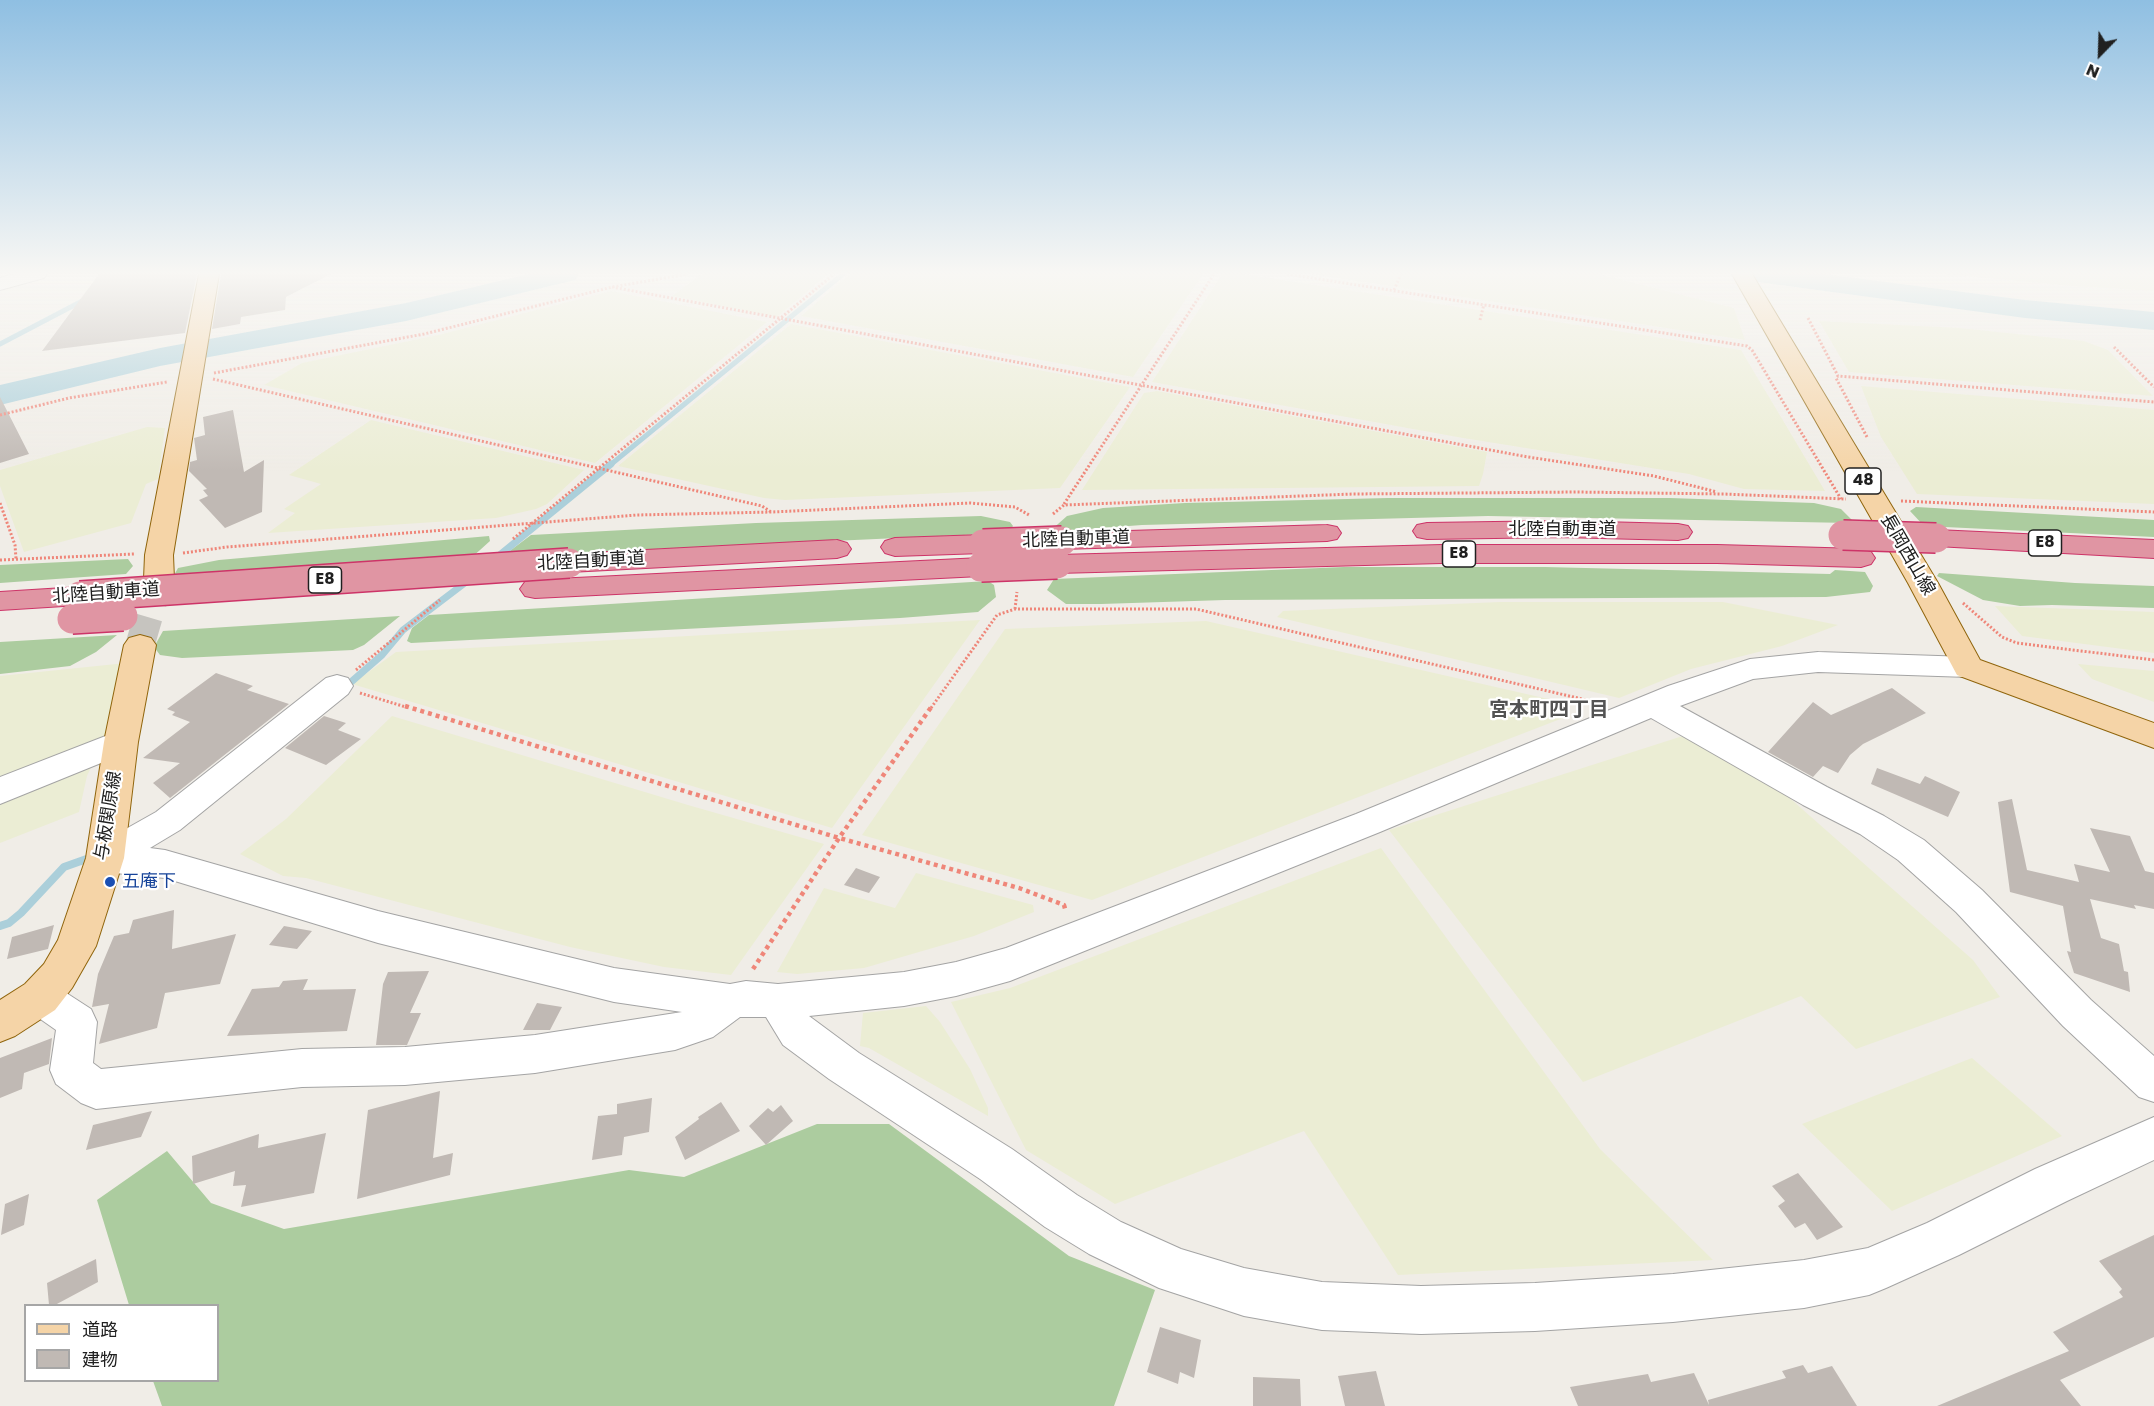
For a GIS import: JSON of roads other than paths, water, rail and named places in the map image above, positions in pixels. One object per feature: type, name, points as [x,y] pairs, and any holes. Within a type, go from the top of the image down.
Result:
[{"type":"highway","name":"北陸自動車道","points":[[0,601],[76,608],[535,589],[846,572],[982,556],[1056,540],[1192,535],[1562,529],[1843,536],[1941,549],[2154,570]]},
{"type":"highway","name":"北陸自動車道","points":[[1056,540],[1453,554],[1706,554],[1861,558],[1941,549],[2154,549]]},
{"type":"highway","name":"北陸自動車道","points":[[0,624],[76,608],[569,564],[982,556]]},
{"type":"main road","points":[[159,567],[197,340]]},
{"type":"main road","name":"長岡西山線","points":[[1780,340],[1923,583],[1968,667]]},
{"type":"main road","name":"与板関原線","points":[[0,1023],[40,997],[58,976],[76,946],[105,858],[121,742],[140,645]]},
{"type":"main road","points":[[1968,667],[2154,736]]},
{"type":"street","points":[[105,858],[165,864],[378,927],[614,986],[730,1001],[746,998],[778,1001],[904,989],[956,979],[1010,964],[1074,940],[1368,823],[1725,676],[1750,669],[1818,662],[1968,667]]},
{"type":"street","points":[[105,858],[168,821],[337,686]]},
{"type":"street","points":[[1643,709],[1872,825],[1911,850],[1969,901],[2077,1013],[2154,1083]]},
{"type":"street","points":[[0,791],[121,742]]},
{"type":"street","points":[[40,997],[77,1022],[71,1070],[96,1089],[302,1068],[405,1066],[535,1054],[675,1032],[699,1024],[730,1001]]},
{"type":"street","points":[[778,1001],[797,1032],[844,1066],[996,1164],[1061,1211],[1105,1238],[1176,1271],[1244,1292],[1322,1306],[1421,1310],[1535,1307],[1673,1298],[1826,1280],[1869,1271],[1943,1239],[2051,1185],[2154,1138]]},
{"type":"waterway","points":[[0,344],[8,340]]},
{"type":"waterway","points":[[0,395],[160,357],[255,340]]},
{"type":"waterway","points":[[609,466],[763,340]]},
{"type":"waterway","points":[[496,558],[611,464]]},
{"type":"waterway","points":[[343,689],[382,655],[403,630],[470,579]]},
{"type":"waterway","points":[[0,926],[9,923],[21,913],[64,867],[95,856]]},
{"type":"tunnel","points":[[140,645],[159,579]]},
{"type":"place","name":"五庵下","points":[[110,882]]},
{"type":"district","name":"宮本町四丁目","points":[[1549,711]]}]
